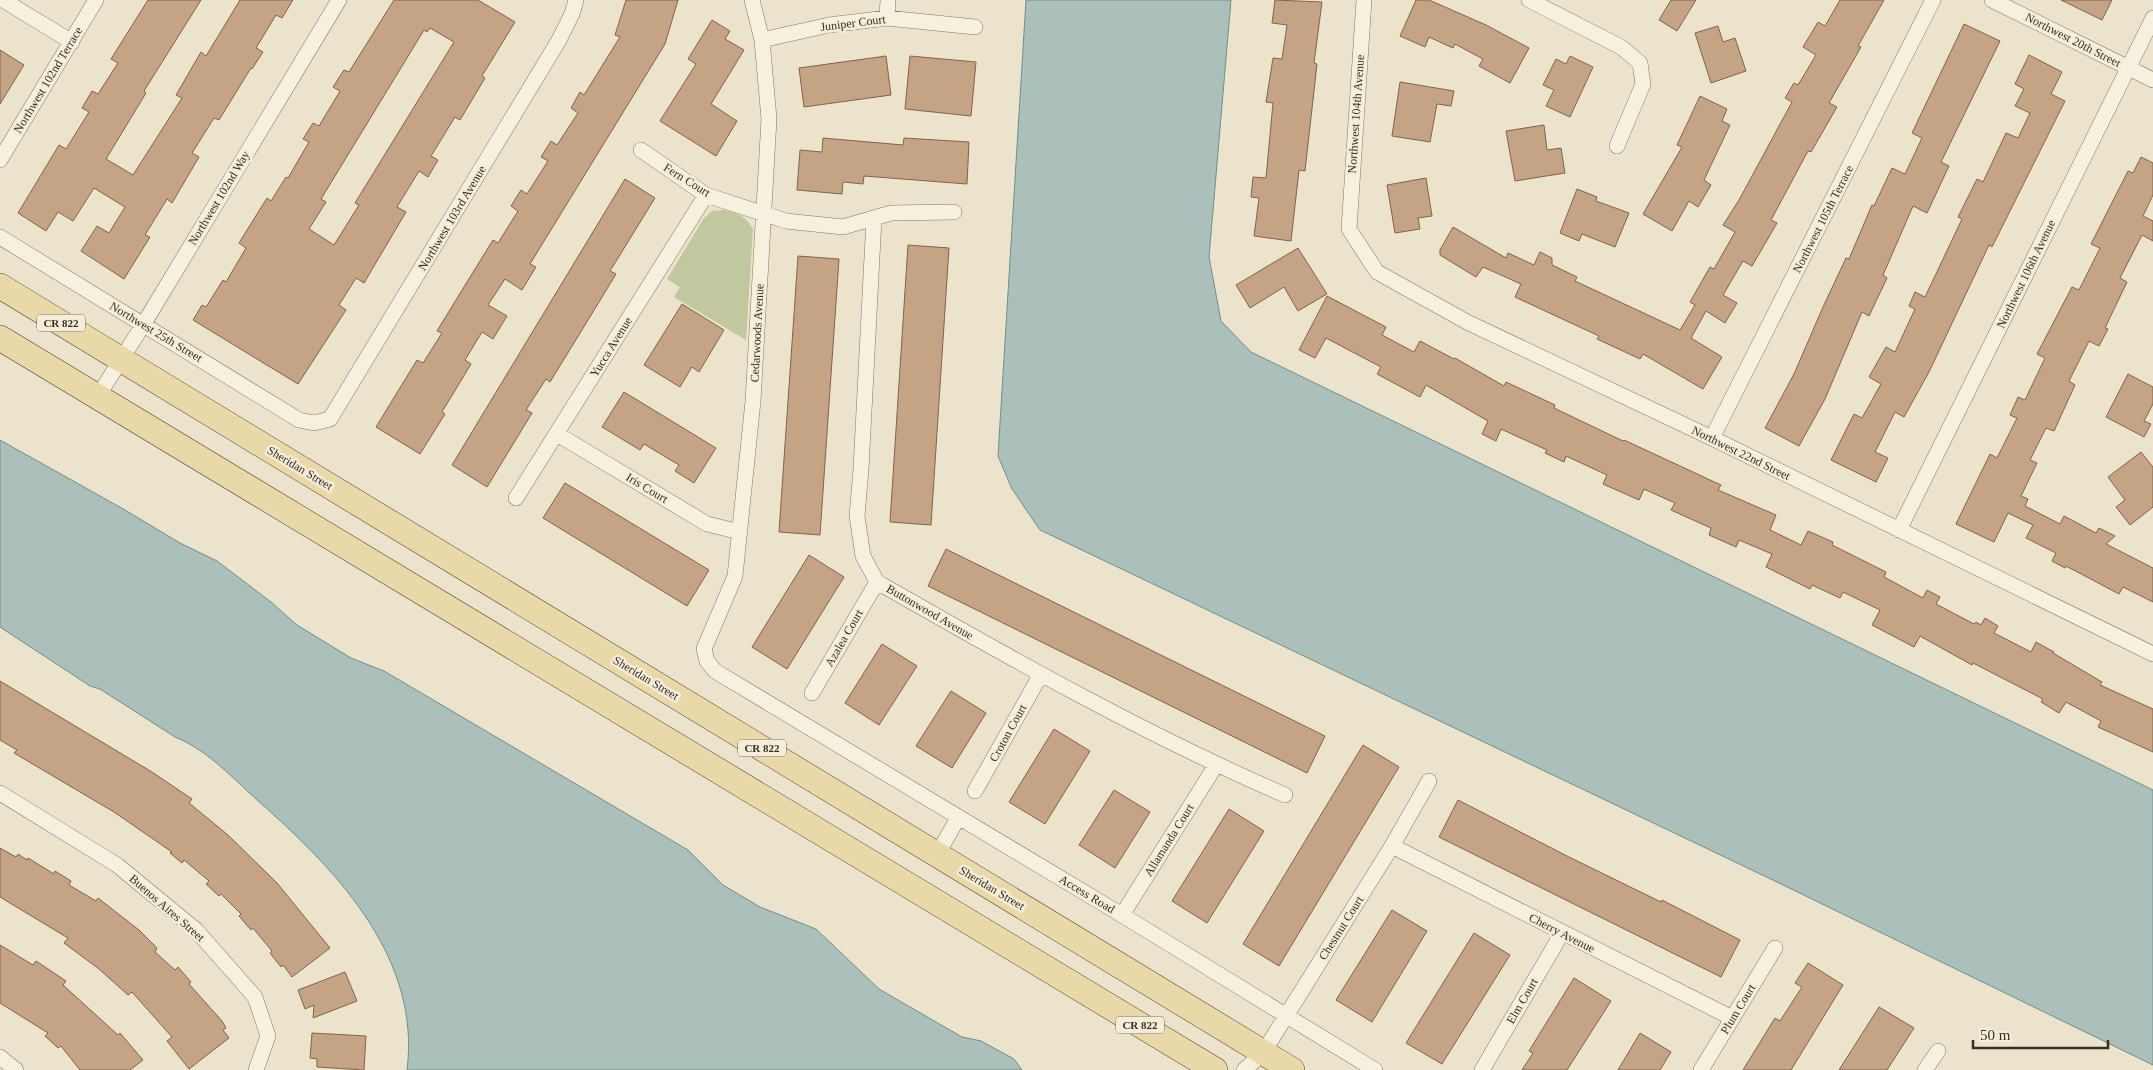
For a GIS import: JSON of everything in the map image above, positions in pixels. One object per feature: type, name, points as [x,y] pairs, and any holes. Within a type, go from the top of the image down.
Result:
[{"type":"main road","name":"Sheridan Street","points":[[0,286],[936,854],[1261,1061],[1292,1070]]},
{"type":"main road","name":"CR 822","points":[[0,338],[1215,1070]]},
{"type":"main road","points":[[1159,1036],[1184,1070]]},
{"type":"street","points":[[3,0],[72,42]]},
{"type":"street","name":"Northwest 102nd Terrace","points":[[0,160],[96,0]]},
{"type":"street","name":"Northwest 102nd Way","points":[[98,396],[143,325],[339,0]]},
{"type":"street","name":"Northwest 103rd Avenue","points":[[314,423],[330,419],[559,40],[572,14],[576,0]]},
{"type":"street","name":"Cedarwoods Avenue","points":[[707,661],[704,649],[735,576],[753,401],[769,119],[762,40],[752,0]]},
{"type":"street","points":[[886,18],[888,0]]},
{"type":"street","name":"Northwest 104th Avenue","points":[[1349,229],[1364,0]]},
{"type":"street","points":[[1529,0],[1621,47],[1640,63],[1644,84],[1617,146]]},
{"type":"street","name":"Northwest 105th Terrace","points":[[1712,438],[1933,0]]},
{"type":"street","name":"Northwest 20th Street","points":[[1992,0],[2153,80]]},
{"type":"street","name":"Juniper Court","points":[[762,40],[829,25],[886,18],[974,27]]},
{"type":"street","name":"Northwest 106th Avenue","points":[[1899,530],[2153,18]]},
{"type":"street","name":"Fern Court","points":[[641,150],[706,195],[786,221],[844,227],[891,213],[954,212]]},
{"type":"street","name":"Yucca Avenue","points":[[516,498],[558,434],[706,195]]},
{"type":"street","name":"Buttonwood Avenue","points":[[874,218],[862,469],[857,516],[863,556],[877,582],[1040,676],[1216,766],[1285,796]]},
{"type":"street","name":"Northwest 22nd Street","points":[[1349,229],[1377,272],[1467,322],[1712,438],[2153,654]]},
{"type":"street","name":"Northwest 25th Street","points":[[0,237],[299,420],[314,423]]},
{"type":"street","name":"Iris Court","points":[[558,434],[707,524],[740,532]]},
{"type":"street","name":"Azalea Court","points":[[812,693],[877,582]]},
{"type":"street","name":"Access Road","points":[[707,661],[715,670],[1122,915],[1374,1070]]},
{"type":"street","name":"Croton Court","points":[[975,791],[1040,676]]},
{"type":"street","name":"Allamanda Court","points":[[1122,915],[1216,766]]},
{"type":"street","name":"Chestnut Court","points":[[1244,1070],[1261,1061],[1285,1016],[1392,846],[1429,781]]},
{"type":"street","name":"Buenos Aires Street","points":[[0,793],[117,865],[196,930],[255,997],[268,1036],[256,1070]]},
{"type":"street","points":[[936,854],[958,818]]},
{"type":"street","name":"Cherry Avenue","points":[[1392,846],[1732,1018]]},
{"type":"street","name":"Elm Court","points":[[1482,1070],[1562,933]]},
{"type":"street","name":"Plum Court","points":[[1701,1070],[1775,948]]},
{"type":"street","points":[[1926,1070],[1938,1051]]},
{"type":"street","points":[[0,1057],[16,1070]]},
{"type":"green space","points":[[724,210],[741,216],[753,229],[746,340],[674,297],[680,287],[667,279],[704,218],[712,211]]},
{"type":"water","points":[[1026,0],[1231,0],[1209,257],[1221,321],[1251,352],[2153,790],[2153,1065],[1779,883],[1040,530],[1012,489],[998,456]]},
{"type":"water","points":[[0,440],[180,543],[217,561],[271,602],[297,625],[351,658],[384,671],[688,850],[723,885],[760,907],[816,929],[879,989],[962,1037],[981,1041],[1014,1059],[1022,1070],[407,1070],[408,1030],[401,992],[388,956],[369,922],[347,891],[321,861],[293,833],[200,750],[175,737],[100,689],[90,686],[0,627]]},
{"type":"building","points":[[148,0],[201,0],[144,91],[146,93],[106,159],[133,175],[182,98],[176,95],[201,52],[206,56],[240,0],[293,0],[282,18],[276,15],[256,48],[263,52],[219,120],[214,118],[192,153],[199,157],[172,203],[167,199],[145,235],[150,237],[124,279],[81,251],[97,226],[109,233],[125,207],[94,188],[73,221],[58,212],[46,231],[18,213],[59,145],[66,149],[89,112],[82,108],[92,91],[98,94],[118,63],[111,59]]},
{"type":"building","points":[[394,0],[478,0],[515,22],[482,76],[485,78],[460,120],[455,117],[431,156],[438,160],[428,177],[419,171],[397,207],[406,212],[364,283],[356,278],[339,305],[346,310],[298,384],[193,320],[202,305],[206,307],[223,280],[226,282],[246,248],[239,243],[267,198],[271,201],[286,177],[288,178],[309,142],[303,139],[313,123],[319,126],[340,91],[333,87],[344,70],[349,72]],"holes":[[[430,28],[454,42],[355,203],[359,205],[334,245],[309,229],[326,202],[321,199],[424,30],[427,32]]]},
{"type":"building","points":[[626,0],[678,0],[665,44],[530,264],[536,267],[522,290],[505,279],[488,305],[507,316],[493,339],[482,332],[465,360],[471,364],[442,412],[445,414],[420,454],[376,427],[417,360],[423,363],[442,333],[437,331],[493,240],[498,243],[518,211],[511,206],[521,190],[527,194],[548,161],[541,157],[551,141],[557,145],[578,113],[571,108],[580,92],[584,95],[620,37],[615,35]]},
{"type":"building","points":[[1275,0],[1322,2],[1314,63],[1317,64],[1305,171],[1299,170],[1291,241],[1254,236],[1259,198],[1251,197],[1253,177],[1266,178],[1273,103],[1266,102],[1273,58],[1282,59],[1287,25],[1272,23]]},
{"type":"building","points":[[1416,0],[1429,0],[1486,25],[1529,48],[1510,83],[1479,66],[1483,59],[1455,44],[1453,48],[1429,37],[1425,47],[1400,36]]},
{"type":"building","points":[[1671,0],[1696,0],[1677,31],[1659,20]]},
{"type":"building","points":[[1840,0],[1884,0],[1858,46],[1861,47],[1829,103],[1837,107],[1811,152],[1808,151],[1771,220],[1777,223],[1752,266],[1743,261],[1723,295],[1737,303],[1725,323],[1706,311],[1691,338],[1722,357],[1703,389],[1643,354],[1640,359],[1597,339],[1599,336],[1515,297],[1521,284],[1483,267],[1476,277],[1440,255],[1440,250],[1453,227],[1506,258],[1508,253],[1534,265],[1540,252],[1552,258],[1552,265],[1577,277],[1575,281],[1680,330],[1695,305],[1690,302],[1710,267],[1714,269],[1735,232],[1723,225],[1739,200],[1792,102],[1785,98],[1794,83],[1798,85],[1816,55],[1803,47],[1818,22],[1825,26]]},
{"type":"building","points":[[2061,0],[2112,0],[2102,20]]},
{"type":"building","points":[[712,20],[730,31],[725,39],[744,50],[711,104],[737,121],[716,156],[660,121],[696,64],[688,59]]},
{"type":"building","points":[[1964,24],[2000,41],[1941,162],[1949,166],[1927,213],[1913,206],[1883,275],[1887,278],[1869,316],[1862,312],[1825,399],[1799,446],[1765,428],[1794,374],[1846,258],[1849,259],[1872,205],[1874,206],[1892,168],[1905,174],[1922,138],[1912,133]]},
{"type":"building","points":[[1718,26],[1723,42],[1735,38],[1746,71],[1711,83],[1695,33]]},
{"type":"building","points":[[0,50],[24,65],[0,104]]},
{"type":"building","points":[[2029,55],[2062,72],[2051,94],[2065,101],[1992,247],[1989,245],[1929,372],[1904,417],[1895,412],[1875,452],[1888,458],[1876,482],[1831,460],[1854,414],[1862,418],[1881,384],[1869,377],[1886,347],[1895,352],[1915,309],[1909,306],[1915,292],[1925,297],[1962,219],[1958,217],[1977,179],[1983,182],[2006,133],[2018,138],[2030,113],[2015,106],[2024,89],[2015,84]]},
{"type":"building","points":[[886,56],[891,95],[804,107],[799,68]]},
{"type":"building","points":[[910,56],[976,62],[971,116],[905,109]]},
{"type":"building","points":[[1570,56],[1593,67],[1570,117],[1546,106],[1554,90],[1543,85],[1556,59],[1566,64]]},
{"type":"building","points":[[1400,82],[1454,91],[1451,106],[1437,104],[1430,142],[1392,136]]},
{"type":"building","points":[[1700,96],[1727,109],[1722,121],[1730,125],[1704,180],[1711,185],[1698,207],[1689,201],[1672,231],[1643,214],[1682,147],[1677,145]]},
{"type":"building","points":[[1544,125],[1547,150],[1561,148],[1565,173],[1515,181],[1506,131]]},
{"type":"building","points":[[823,138],[903,145],[904,138],[969,142],[967,184],[864,176],[863,184],[843,182],[842,194],[797,190],[800,150],[822,152]]},
{"type":"building","points":[[2141,157],[2153,163],[2153,195],[2143,216],[2153,221],[2153,241],[2142,235],[2120,278],[2127,282],[2105,328],[2108,329],[2099,346],[2089,341],[2069,381],[2075,385],[2054,431],[2046,428],[2030,460],[2037,463],[2021,496],[2028,499],[2025,506],[2060,524],[2064,516],[2096,533],[2099,528],[2115,536],[2106,544],[2153,568],[2153,602],[2123,587],[2119,594],[2066,566],[2065,568],[2052,561],[2056,553],[2026,538],[2033,525],[2008,513],[1994,542],[1956,524],[1990,454],[1997,458],[2017,418],[2010,415],[2018,397],[2025,400],[2045,358],[2037,354],[2072,287],[2079,290],[2100,248],[2091,244],[2128,171],[2133,173]]},
{"type":"building","points":[[1426,178],[1432,216],[1418,218],[1420,229],[1395,233],[1387,185]]},
{"type":"building","points":[[625,179],[655,198],[610,271],[616,274],[585,325],[550,382],[546,379],[526,410],[532,413],[487,487],[452,465]]},
{"type":"building","points":[[1577,189],[1597,197],[1596,201],[1629,213],[1615,247],[1582,234],[1579,241],[1560,233]]},
{"type":"building","points":[[908,245],[949,248],[931,525],[890,522]]},
{"type":"building","points":[[1298,248],[1327,294],[1298,311],[1284,287],[1250,308],[1236,285]]},
{"type":"building","points":[[798,256],[839,259],[820,535],[779,532]]},
{"type":"building","points":[[1327,296],[1386,327],[1382,335],[1414,352],[1420,341],[1455,358],[1504,386],[1506,382],[1555,405],[1554,408],[1721,485],[1718,490],[1776,515],[1770,530],[1801,545],[1808,531],[1833,542],[1832,545],[1886,572],[1884,577],[1923,598],[1927,590],[1940,597],[1936,604],[1974,624],[1976,622],[1981,625],[1985,618],[1998,626],[1994,633],[2031,652],[2036,642],[2102,682],[2100,685],[2153,709],[2153,752],[2098,727],[2101,721],[2066,702],[2059,713],[2041,702],[2043,699],[1973,663],[1972,665],[1920,636],[1914,647],[1872,625],[1880,610],[1843,592],[1840,598],[1812,585],[1810,589],[1766,567],[1772,554],[1739,540],[1736,547],[1709,535],[1711,528],[1671,510],[1675,503],[1644,489],[1639,500],[1603,484],[1607,475],[1566,456],[1564,462],[1545,453],[1547,450],[1501,429],[1496,441],[1482,434],[1488,421],[1426,385],[1420,397],[1377,374],[1381,367],[1326,338],[1315,358],[1299,350]]},
{"type":"building","points":[[682,304],[724,330],[699,372],[692,367],[680,387],[644,365]]},
{"type":"building","points":[[2128,374],[2153,387],[2153,404],[2144,421],[2151,424],[2144,437],[2106,417]]},
{"type":"building","points":[[624,392],[716,448],[694,483],[675,471],[679,465],[644,444],[640,450],[602,427]]},
{"type":"building","points":[[2141,452],[2153,467],[2153,507],[2130,525],[2116,507],[2125,500],[2108,477]]},
{"type":"building","points":[[565,483],[709,570],[687,606],[543,518]]},
{"type":"building","points":[[946,549],[1325,736],[1307,773],[928,586]]},
{"type":"building","points":[[809,555],[844,577],[787,669],[752,647]]},
{"type":"building","points":[[882,644],[917,666],[879,725],[845,703]]},
{"type":"building","points":[[0,681],[152,772],[192,799],[189,803],[228,835],[277,883],[330,948],[292,977],[283,965],[281,967],[270,953],[272,951],[253,928],[251,930],[239,916],[241,914],[221,894],[219,896],[206,884],[209,881],[184,860],[182,863],[170,853],[172,852],[114,812],[14,753],[17,750],[0,740]]},
{"type":"building","points":[[951,691],[986,713],[952,768],[916,746]]},
{"type":"building","points":[[1054,729],[1090,751],[1045,824],[1009,802]]},
{"type":"building","points":[[1363,745],[1399,767],[1279,966],[1243,944]]},
{"type":"building","points":[[1114,790],[1150,812],[1115,868],[1079,845]]},
{"type":"building","points":[[1458,800],[1569,857],[1661,902],[1662,900],[1740,940],[1721,977],[1439,837]]},
{"type":"building","points":[[1229,809],[1264,831],[1207,923],[1172,901]]},
{"type":"building","points":[[0,848],[16,857],[18,854],[27,860],[28,858],[54,874],[55,871],[71,881],[69,885],[96,901],[98,898],[139,930],[157,948],[155,952],[175,970],[178,967],[191,982],[189,984],[222,1021],[226,1028],[223,1030],[229,1038],[189,1069],[167,1041],[172,1037],[132,992],[128,995],[99,969],[64,943],[68,938],[0,897]]},
{"type":"building","points":[[1392,910],[1427,931],[1372,1022],[1336,1000]]},
{"type":"building","points":[[1474,933],[1510,955],[1442,1064],[1406,1043]]},
{"type":"building","points":[[0,945],[33,965],[36,961],[66,981],[63,985],[118,1035],[120,1033],[143,1060],[130,1070],[80,1070],[61,1046],[58,1048],[45,1036],[48,1033],[0,1003]]},
{"type":"building","points":[[1808,963],[1843,985],[1791,1070],[1743,1070],[1775,1018],[1780,1021],[1802,987],[1795,983]]},
{"type":"building","points":[[345,972],[357,1001],[313,1018],[314,1005],[305,1009],[298,990]]},
{"type":"building","points":[[1574,978],[1611,1001],[1567,1070],[1522,1070],[1533,1053],[1529,1051]]},
{"type":"building","points":[[1879,1007],[1914,1028],[1887,1070],[1839,1070]]},
{"type":"building","points":[[312,1033],[366,1036],[364,1070],[317,1067],[317,1059],[310,1058]]},
{"type":"building","points":[[1640,1033],[1671,1052],[1660,1070],[1618,1070]]}]
